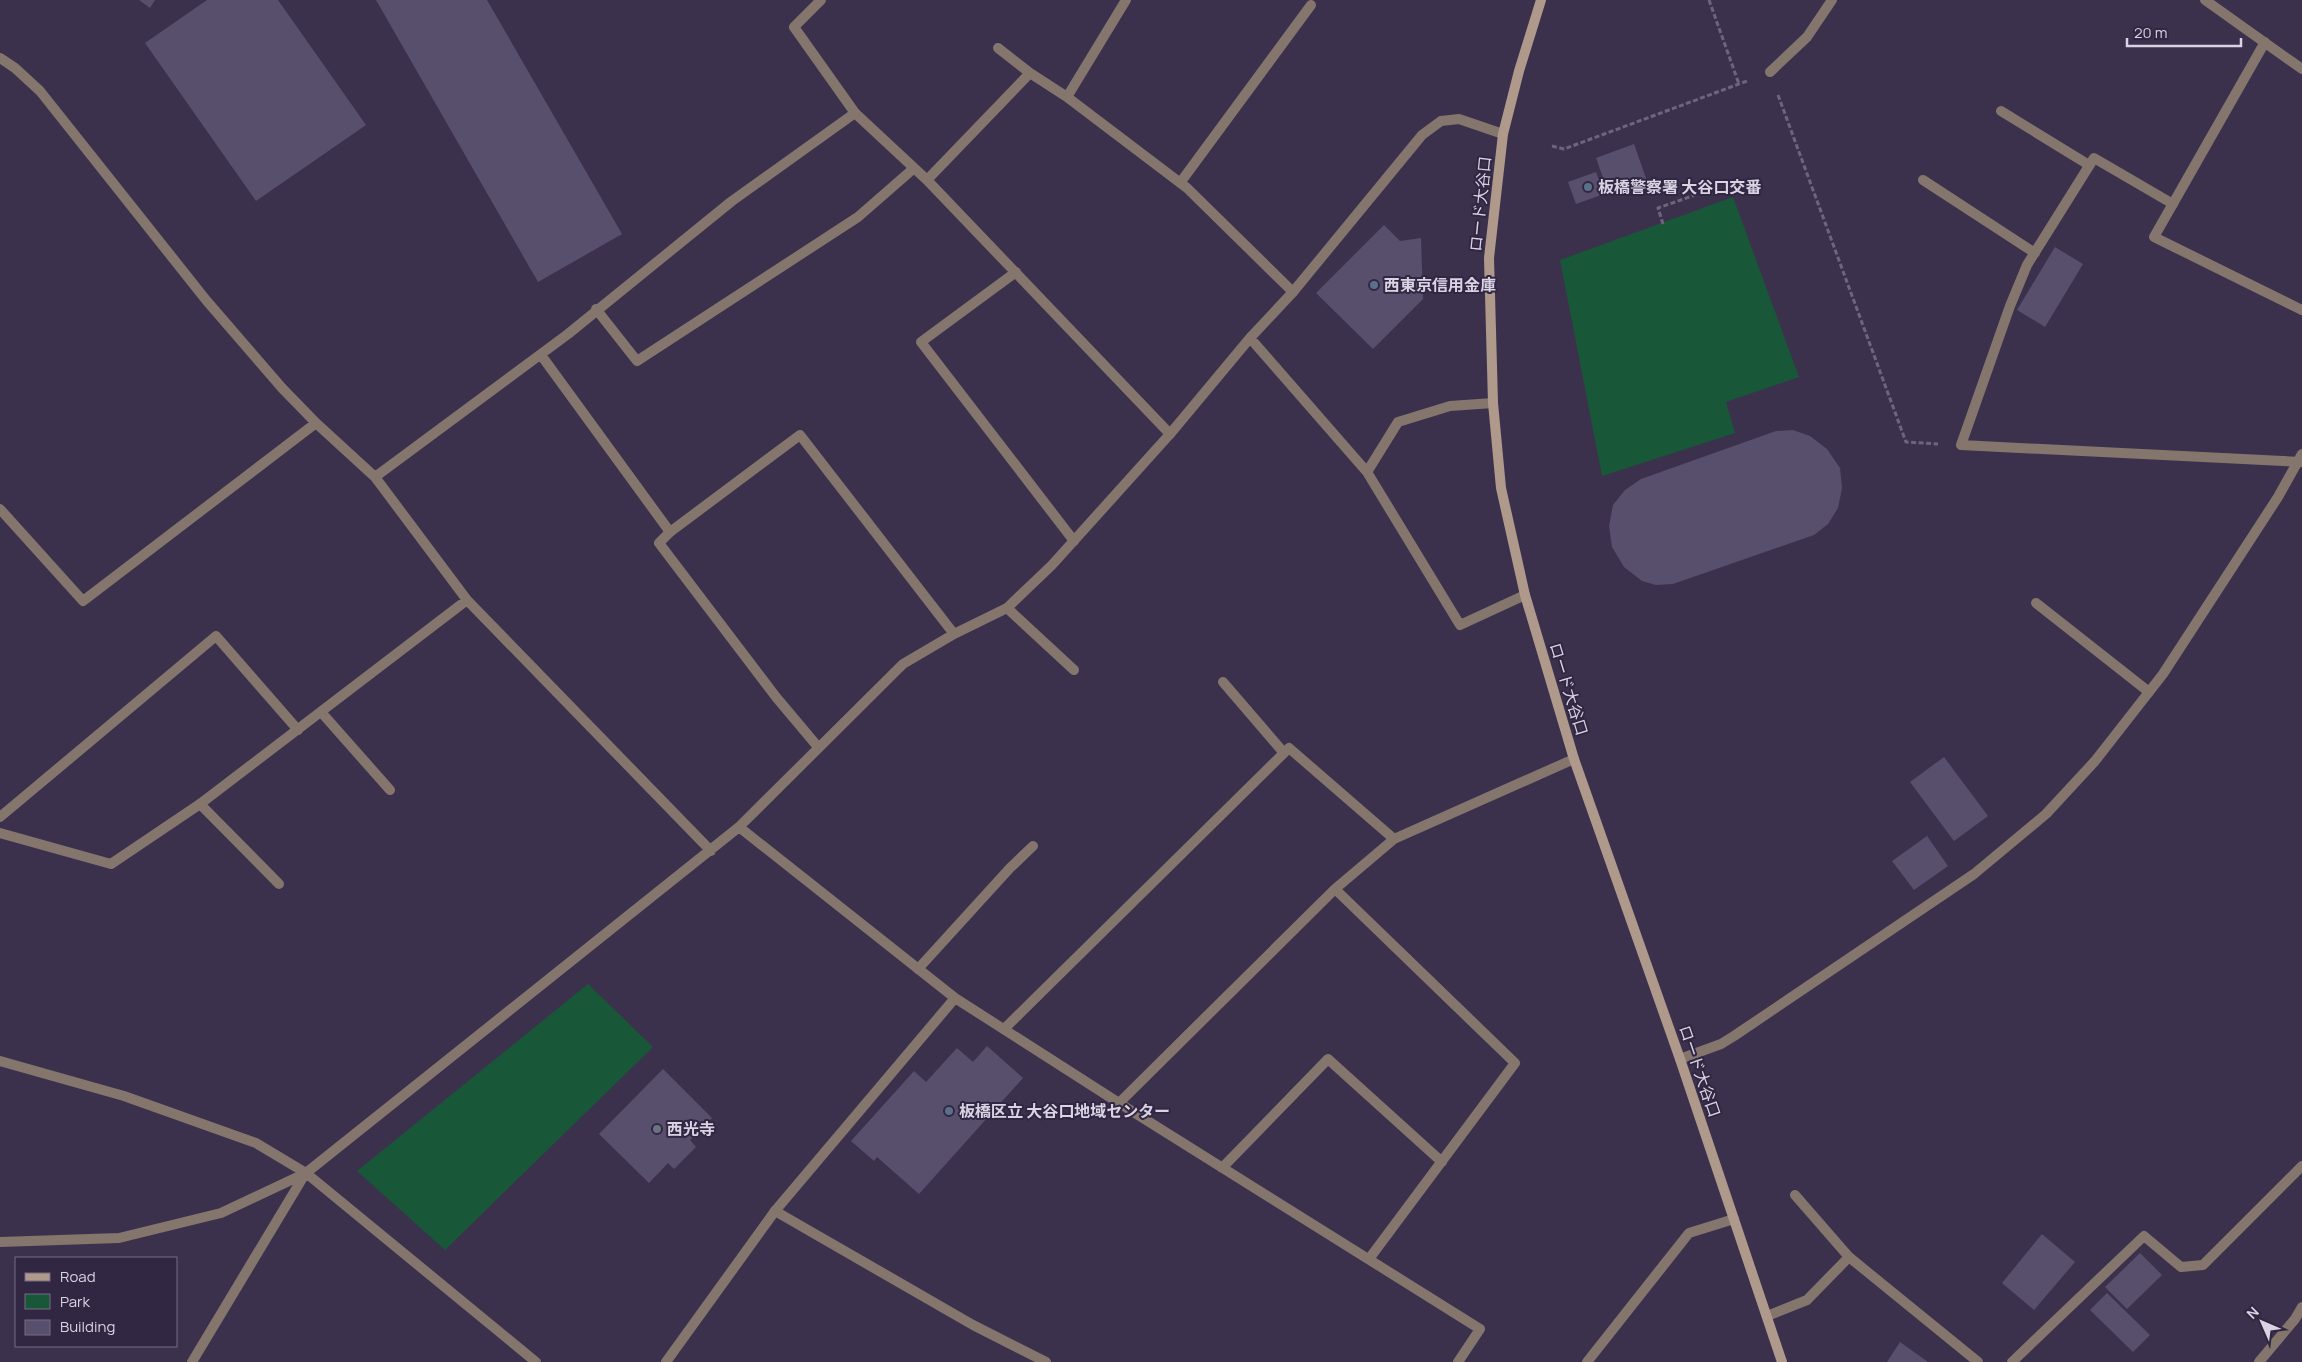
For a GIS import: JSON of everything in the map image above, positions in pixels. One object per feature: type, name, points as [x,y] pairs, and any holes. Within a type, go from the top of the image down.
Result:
[{"type":"main road","name":"ロード大谷口","points":[[1541,0],[1519,70],[1503,134],[1489,258],[1493,403],[1501,488],[1525,595],[1574,759],[1680,1059],[1782,1362]]},
{"type":"street","points":[[822,0],[794,27],[855,113],[927,180],[1170,434]]},
{"type":"street","points":[[1067,97],[1126,0]]},
{"type":"street","points":[[1770,72],[1807,36],[1832,0]]},
{"type":"street","points":[[2205,0],[2302,69]]},
{"type":"street","points":[[1180,183],[1311,5]]},
{"type":"street","points":[[2265,42],[2154,237],[2302,310]]},
{"type":"street","points":[[998,48],[1030,73],[1067,97],[1180,183],[1294,292]]},
{"type":"street","points":[[0,58],[15,68],[40,91],[206,300],[282,388],[316,423],[374,477],[467,600],[711,851]]},
{"type":"street","points":[[927,180],[1030,73]]},
{"type":"street","points":[[2001,111],[2089,165]]},
{"type":"street","points":[[374,477],[541,355],[732,201],[855,113]]},
{"type":"street","points":[[0,1242],[119,1238],[221,1213],[306,1173],[711,851],[739,827],[860,704],[903,664],[954,634],[1007,608],[1052,565],[1170,434],[1250,338],[1294,292],[1422,135],[1441,121],[1459,119],[1503,134]]},
{"type":"street","points":[[1680,1059],[1722,1044],[1734,1036],[1974,874],[2046,814],[2095,761],[2149,692],[2301,459],[1961,445],[2010,306],[2027,265],[2094,158],[2173,204]]},
{"type":"street","points":[[596,309],[636,361],[858,217],[913,169]]},
{"type":"street","points":[[1923,180],[2035,252]]},
{"type":"street","points":[[1016,272],[921,342],[1074,541]]},
{"type":"street","points":[[1250,338],[1368,472],[1460,625],[1525,595]]},
{"type":"street","points":[[541,355],[670,532]]},
{"type":"street","points":[[1368,472],[1398,422],[1450,406],[1493,403]]},
{"type":"street","points":[[1,512],[83,601],[316,423]]},
{"type":"street","points":[[818,747],[776,697],[659,543],[670,532],[800,435],[954,634]]},
{"type":"street","points":[[0,833],[111,864],[200,804],[467,600]]},
{"type":"street","points":[[2036,603],[2149,692]]},
{"type":"street","points":[[1007,608],[1074,670]]},
{"type":"street","points":[[0,817],[216,636],[298,730]]},
{"type":"street","points":[[1223,682],[1284,752]]},
{"type":"street","points":[[322,712],[390,790]]},
{"type":"street","points":[[1004,1029],[1288,748],[1394,839]]},
{"type":"street","points":[[1119,1102],[1335,889],[1394,839],[1574,759]]},
{"type":"street","points":[[200,804],[279,884]]},
{"type":"street","points":[[739,827],[955,998],[1480,1329],[1458,1362]]},
{"type":"street","points":[[918,969],[1010,868],[1033,846]]},
{"type":"street","points":[[1335,889],[1515,1063],[1369,1259]]},
{"type":"street","points":[[666,1362],[775,1211],[955,998]]},
{"type":"street","points":[[1222,1168],[1328,1059],[1442,1162]]},
{"type":"street","points":[[0,1061],[124,1096],[256,1143],[306,1173],[536,1362]]},
{"type":"street","points":[[2012,1362],[2144,1236],[2181,1267],[2204,1265],[2302,1166]]},
{"type":"street","points":[[192,1362],[306,1173]]},
{"type":"street","points":[[1795,1195],[1849,1257],[1978,1362]]},
{"type":"street","points":[[775,1211],[1038,1361]]},
{"type":"street","points":[[1587,1362],[1689,1233],[1734,1219]]},
{"type":"street","points":[[1767,1316],[1806,1300],[1849,1257]]},
{"type":"street","points":[[2259,1362],[2295,1319],[2302,1307]]},
{"type":"path","points":[[1709,0],[1739,84]]},
{"type":"path","points":[[1552,146],[1564,149],[1770,72],[1906,442],[1961,445]]},
{"type":"path","points":[[1662,224],[1658,208],[1718,187]]},
{"type":"green space","points":[[1733,197],[1799,377],[1726,402],[1735,433],[1602,476],[1560,260]]},
{"type":"green space","points":[[588,984],[653,1047],[445,1250],[357,1171]]},
{"type":"building","points":[[139,0],[155,0],[150,8]]},
{"type":"building","points":[[207,0],[278,0],[366,125],[256,201],[145,43]]},
{"type":"building","points":[[376,0],[487,0],[622,234],[538,282]]},
{"type":"building","points":[[1634,144],[1647,181],[1609,195],[1596,158]]},
{"type":"building","points":[[1596,172],[1604,194],[1576,204],[1568,182]]},
{"type":"building","points":[[1384,225],[1400,241],[1421,238],[1423,299],[1373,349],[1316,293]]},
{"type":"building","points":[[2055,247],[2083,264],[2045,327],[2017,310]]},
{"type":"building","points":[[1793,430],[1810,436],[1827,449],[1840,468],[1842,488],[1838,508],[1828,524],[1814,535],[1673,584],[1656,585],[1642,581],[1624,567],[1612,547],[1609,526],[1613,505],[1625,490],[1641,479],[1776,431]]},
{"type":"building","points":[[1944,757],[1988,816],[1954,841],[1910,782]]},
{"type":"building","points":[[1927,836],[1948,866],[1914,890],[1892,861]]},
{"type":"building","points":[[987,1046],[1023,1078],[919,1194],[877,1157],[874,1161],[851,1141],[914,1071],[926,1082],[957,1048],[973,1062]]},
{"type":"building","points":[[663,1069],[712,1118],[690,1140],[696,1147],[674,1169],[668,1163],[649,1183],[599,1134]]},
{"type":"building","points":[[2042,1234],[2075,1262],[2034,1310],[2002,1283]]},
{"type":"building","points":[[2140,1253],[2162,1275],[2127,1309],[2105,1287]]},
{"type":"building","points":[[2107,1293],[2150,1335],[2133,1352],[2090,1310]]},
{"type":"building","points":[[1900,1342],[1928,1362],[1887,1362]]},
{"type":"place","name":"板橋警察署 大谷口交番","points":[[1588,187]]},
{"type":"place","name":"西東京信用金庫","points":[[1374,285]]},
{"type":"place","name":"板橋区立 大谷口地域センター","points":[[949,1111]]},
{"type":"place","name":"西光寺","points":[[657,1129]]}]
